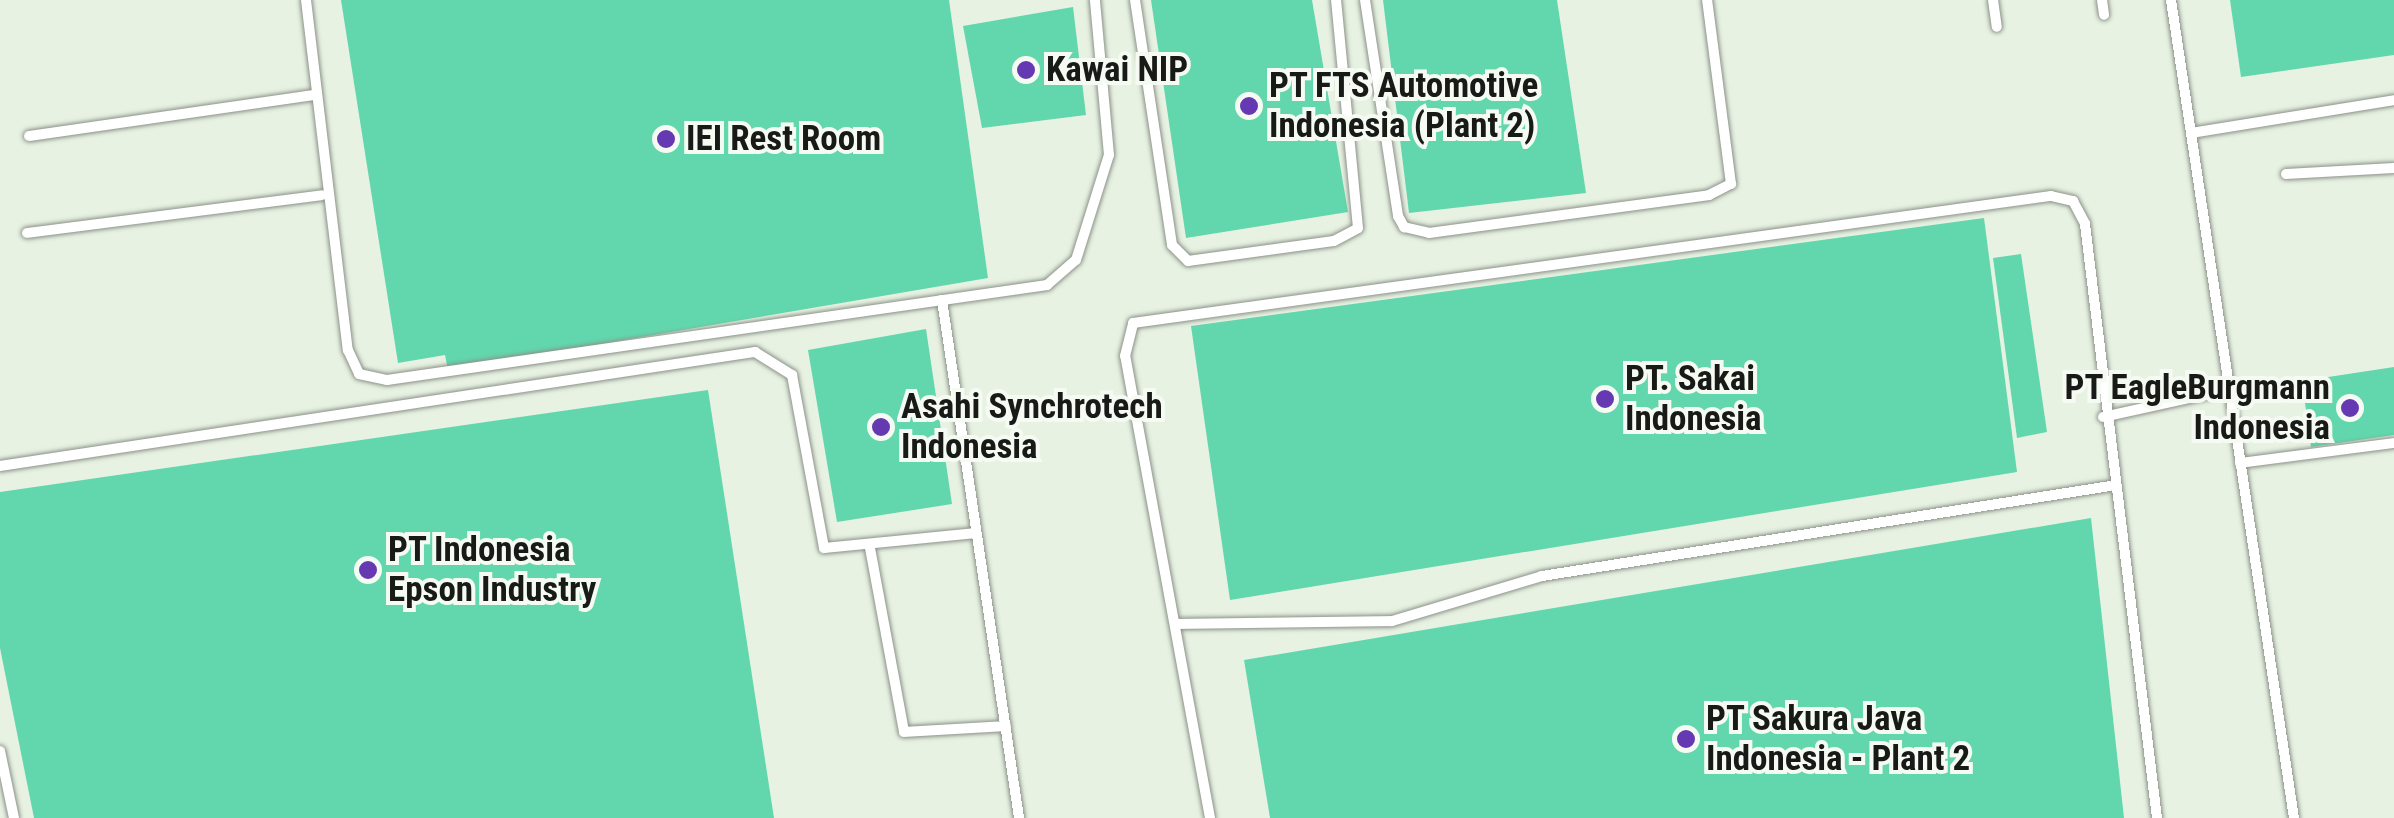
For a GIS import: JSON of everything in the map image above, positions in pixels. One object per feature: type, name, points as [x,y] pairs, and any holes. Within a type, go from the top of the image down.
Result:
[{"type":"lane","points":[[306,0],[322,195],[348,350],[373,379],[1046,285],[1076,260],[1109,155],[1095,0]]},
{"type":"lane","points":[[1135,0],[1172,245],[1188,261],[1334,241],[1358,228],[1336,0]]},
{"type":"lane","points":[[1366,0],[1398,216],[1412,232],[1709,195],[1731,184],[1708,0]]},
{"type":"lane","points":[[1993,0],[1996,27]]},
{"type":"lane","points":[[2102,0],[2104,15]]},
{"type":"lane","points":[[2170,0],[2294,818]]},
{"type":"lane","points":[[29,136],[314,96]]},
{"type":"lane","points":[[2191,133],[2394,100]]},
{"type":"lane","points":[[2286,174],[2394,168]]},
{"type":"lane","points":[[28,233],[322,195]]},
{"type":"lane","points":[[1210,818],[1178,624],[1125,356],[1133,323],[1152,314],[2051,196],[2073,201],[2085,224],[2110,486],[2157,818]]},
{"type":"lane","points":[[942,300],[1018,818]]},
{"type":"lane","points":[[0,466],[756,352],[792,375],[817,535],[836,553],[976,533]]},
{"type":"lane","points":[[2103,417],[2229,388]]},
{"type":"lane","points":[[2240,463],[2394,443]]},
{"type":"lane","points":[[1178,624],[1392,620],[1542,576],[2110,486]]},
{"type":"lane","points":[[870,548],[904,732],[1006,726]]},
{"type":"lane","points":[[0,751],[14,818]]},
{"type":"shaded area","points":[[0,0],[2394,0],[2394,818],[0,818]]},
{"type":"building","name":"IEI Rest Room","points":[[341,0],[949,0],[988,278],[448,370],[445,355],[398,363]]},
{"type":"building","name":"PT FTS Automotive Indonesia (Plant 2)","points":[[1151,0],[1312,0],[1348,212],[1186,238]]},
{"type":"building","points":[[1383,0],[1557,0],[1586,193],[1409,213]]},
{"type":"building","points":[[2230,0],[2394,0],[2394,55],[2241,77]]},
{"type":"building","name":"Kawai NIP","points":[[1073,7],[1086,115],[982,128],[963,26]]},
{"type":"building","name":"PT. Sakai Indonesia","points":[[1984,218],[2017,472],[1230,600],[1191,326]]},
{"type":"building","points":[[2021,254],[2047,432],[2017,438],[1993,258]]},
{"type":"building","name":"Asahi Synchrotech Indonesia","points":[[926,329],[952,504],[837,522],[808,350]]},
{"type":"building","name":"PT EagleBurgmann Indonesia","points":[[2394,367],[2394,435],[2311,447],[2302,381]]},
{"type":"building","name":"PT Indonesia Epson Industry","points":[[708,390],[774,818],[34,818],[0,648],[0,492]]},
{"type":"building","name":"PT Sakura Java Indonesia - Plant 2","points":[[2091,518],[2124,818],[1270,818],[1244,660]]},
{"type":"place","name":"Kawai NIP","points":[[1026,70]]},
{"type":"place","name":"PT FTS Automotive Indonesia (Plant 2)","points":[[1249,106]]},
{"type":"place","name":"IEI Rest Room","points":[[666,139]]},
{"type":"place","name":"PT. Sakai Indonesia","points":[[1605,399]]},
{"type":"place","name":"PT EagleBurgmann Indonesia","points":[[2350,408]]},
{"type":"place","name":"Asahi Synchrotech Indonesia","points":[[881,427]]},
{"type":"place","name":"PT Indonesia Epson Industry","points":[[368,570]]},
{"type":"place","name":"PT Sakura Java Indonesia - Plant 2","points":[[1686,739]]}]
